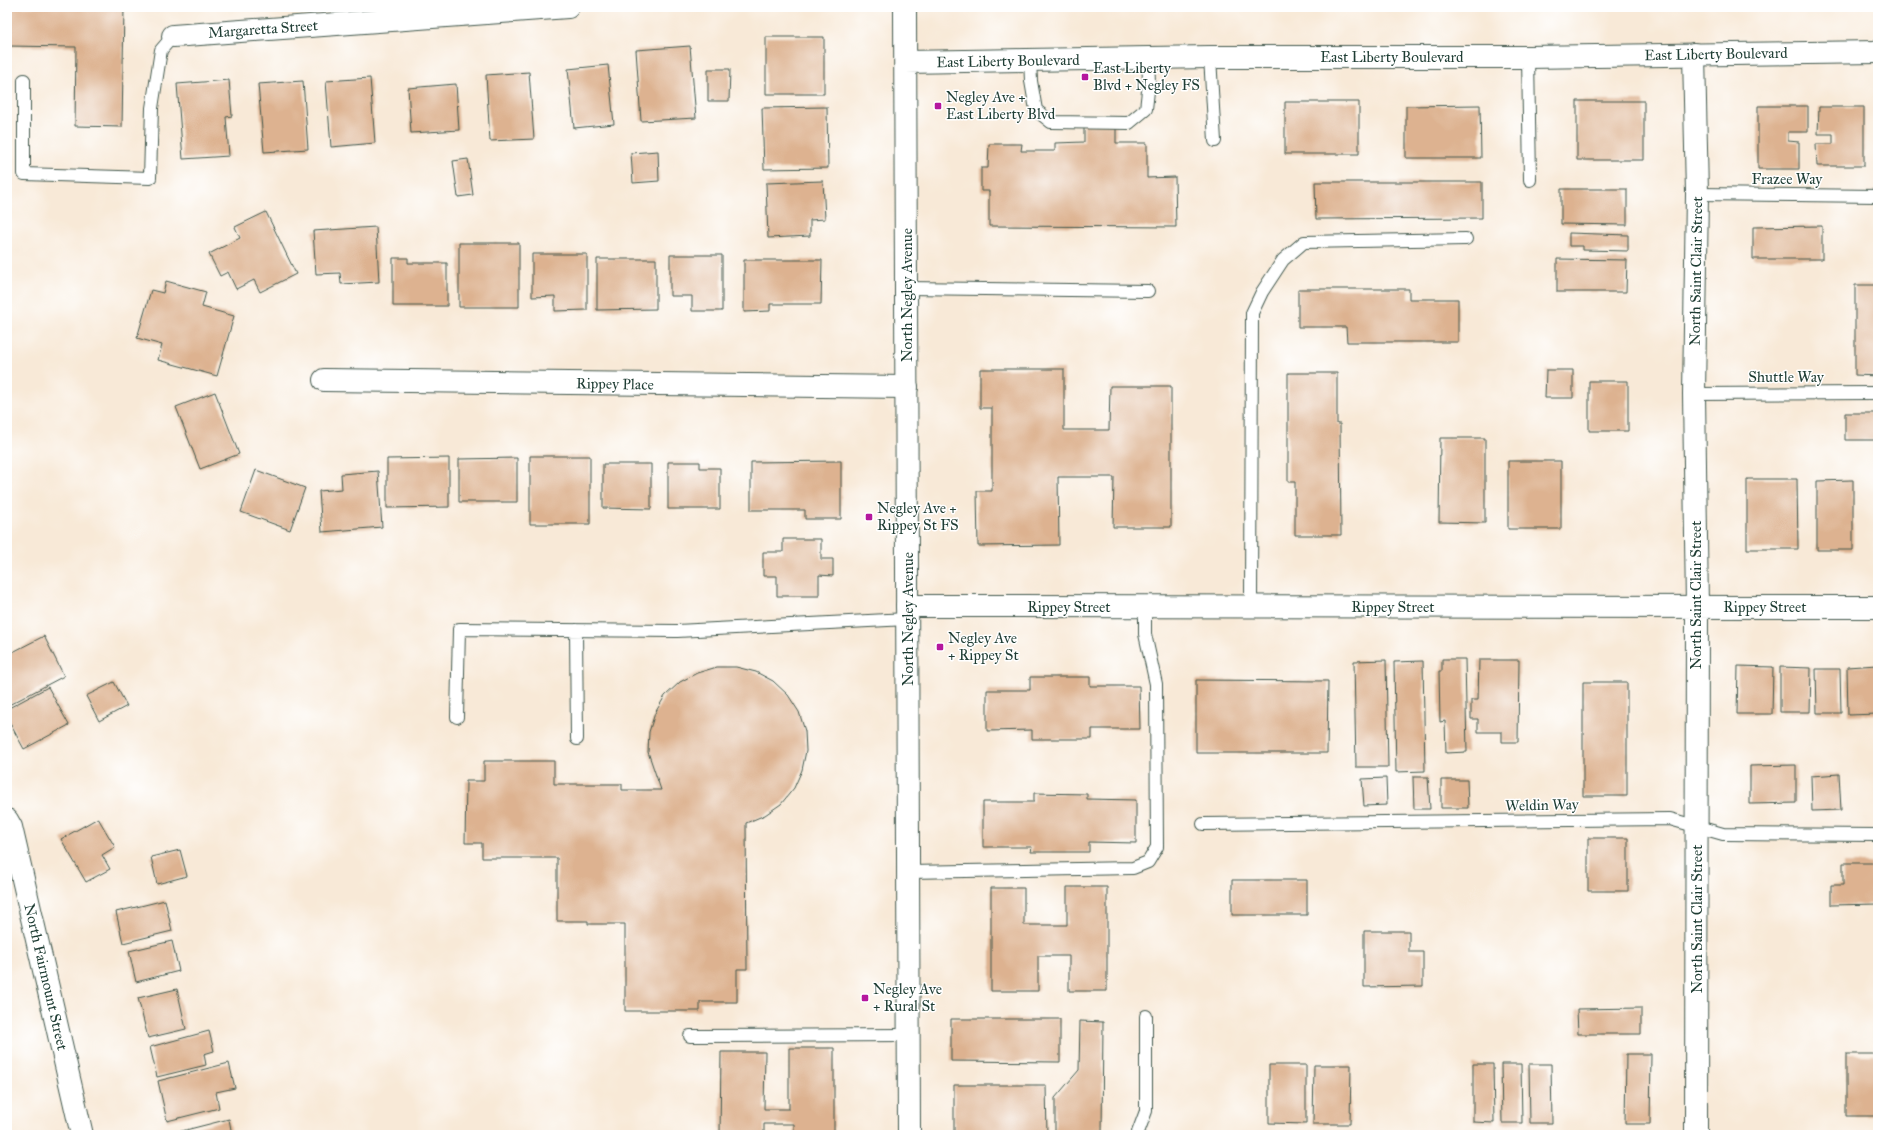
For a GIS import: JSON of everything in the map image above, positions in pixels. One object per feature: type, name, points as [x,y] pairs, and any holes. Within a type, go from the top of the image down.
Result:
[{"type":"street","name":"Margaretta Street","points":[[173,36],[568,7]]},
{"type":"street","name":"North Negley Avenue","points":[[906,7],[909,1135]]},
{"type":"street","name":"East Liberty Boulevard","points":[[906,62],[1210,57],[1528,57],[1878,52]]},
{"type":"street","name":"North Saint Clair Street","points":[[1694,54],[1697,194],[1694,394],[1697,607],[1696,1135]]},
{"type":"street","name":"Rippey Place","points":[[324,380],[907,387]]},
{"type":"street","name":"Rippey Street","points":[[907,612],[1145,607],[1878,607]]},
{"type":"street","name":"North Fairmount Street","points":[[7,820],[10,827],[82,1135]]},
{"type":"lane","points":[[24,80],[24,174],[150,178],[152,108],[161,50],[173,36]]},
{"type":"lane","points":[[1210,57],[1215,141]]},
{"type":"lane","points":[[1528,57],[1530,180]]},
{"type":"lane","points":[[1030,60],[1031,81],[1036,110],[1051,122],[1129,123],[1146,109],[1149,82],[1148,58]]},
{"type":"lane","name":"Frazee Way","points":[[1697,194],[1878,196]]},
{"type":"lane","points":[[1251,607],[1252,313],[1262,292],[1283,260],[1304,242],[1466,239]]},
{"type":"lane","points":[[907,288],[1148,291]]},
{"type":"lane","name":"Shuttle Way","points":[[1694,394],[1878,393]]},
{"type":"lane","points":[[908,872],[1133,868],[1148,862],[1157,846],[1156,684],[1145,634],[1145,607]]},
{"type":"lane","points":[[457,717],[458,629],[677,631],[907,612]]},
{"type":"lane","points":[[576,630],[577,739]]},
{"type":"lane","name":"Weldin Way","points":[[1203,824],[1670,819],[1723,834],[1878,835]]},
{"type":"lane","points":[[1136,1135],[1146,1111],[1146,1016]]},
{"type":"lane","points":[[690,1036],[909,1035]]},
{"type":"building","points":[[7,7],[124,7],[122,127],[75,126],[76,47],[7,46]]},
{"type":"building","points":[[766,37],[824,37],[824,94],[766,94]]},
{"type":"building","points":[[690,46],[696,118],[641,121],[636,50]]},
{"type":"building","points":[[608,65],[614,124],[574,128],[568,69]]},
{"type":"building","points":[[708,69],[730,69],[729,101],[708,101]]},
{"type":"building","points":[[529,72],[534,139],[490,141],[486,75]]},
{"type":"building","points":[[370,78],[375,143],[331,147],[326,81]]},
{"type":"building","points":[[229,80],[232,116],[226,117],[229,156],[183,159],[177,84]]},
{"type":"building","points":[[303,81],[308,149],[264,152],[258,84]]},
{"type":"building","points":[[456,84],[459,130],[411,133],[408,88]]},
{"type":"building","points":[[1577,101],[1644,101],[1644,160],[1577,160]]},
{"type":"building","points":[[1285,102],[1359,102],[1359,154],[1285,154]]},
{"type":"building","points":[[1480,105],[1481,158],[1406,158],[1406,106]]},
{"type":"building","points":[[1758,106],[1808,106],[1808,132],[1788,132],[1788,141],[1799,142],[1799,169],[1758,169]]},
{"type":"building","points":[[827,107],[828,168],[764,169],[762,108]]},
{"type":"building","points":[[1819,107],[1864,107],[1864,166],[1817,166],[1816,144],[1833,144],[1833,134],[1818,134]]},
{"type":"building","points":[[1084,120],[1116,120],[1116,143],[1147,143],[1147,178],[1175,177],[1176,227],[989,226],[989,191],[981,191],[981,168],[988,168],[989,144],[1022,144],[1021,151],[1055,151],[1055,143],[1084,142]]},
{"type":"building","points":[[658,151],[659,181],[633,183],[631,153]]},
{"type":"building","points":[[468,159],[473,195],[458,197],[453,161]]},
{"type":"building","points":[[823,181],[825,219],[810,220],[810,236],[768,238],[766,183]]},
{"type":"building","points":[[1315,182],[1482,182],[1482,218],[1316,219]]},
{"type":"building","points":[[1561,189],[1627,189],[1627,225],[1561,224]]},
{"type":"building","points":[[266,212],[296,274],[260,292],[254,280],[236,289],[228,272],[220,276],[209,254],[240,238],[235,227]]},
{"type":"building","points":[[1822,226],[1822,259],[1753,259],[1753,227]]},
{"type":"building","points":[[376,227],[379,282],[341,284],[340,273],[316,274],[313,231]]},
{"type":"building","points":[[1569,233],[1628,235],[1628,251],[1583,250],[1583,246],[1569,246]]},
{"type":"building","points":[[459,243],[519,243],[519,307],[459,307]]},
{"type":"building","points":[[532,254],[587,254],[587,310],[555,311],[555,296],[532,297]]},
{"type":"building","points":[[670,255],[722,255],[722,311],[692,311],[692,296],[670,296]]},
{"type":"building","points":[[393,258],[408,258],[408,263],[447,263],[447,306],[393,306]]},
{"type":"building","points":[[597,259],[656,259],[656,309],[597,310]]},
{"type":"building","points":[[1557,259],[1627,260],[1626,292],[1557,292]]},
{"type":"building","points":[[744,260],[822,260],[821,304],[770,304],[770,311],[744,312]]},
{"type":"building","points":[[166,281],[206,292],[202,307],[234,316],[217,376],[158,360],[162,345],[137,338],[151,290],[163,293]]},
{"type":"building","points":[[1855,285],[1877,285],[1877,376],[1855,375]]},
{"type":"building","points":[[1298,289],[1409,289],[1409,299],[1458,299],[1458,342],[1347,342],[1346,327],[1298,327]]},
{"type":"building","points":[[980,369],[1064,369],[1064,430],[1109,430],[1110,386],[1171,386],[1171,527],[1113,527],[1114,477],[1058,477],[1059,545],[978,546],[977,491],[992,491],[992,408],[980,408]]},
{"type":"building","points":[[1546,370],[1573,370],[1573,398],[1545,398]]},
{"type":"building","points":[[1288,373],[1337,373],[1337,424],[1340,424],[1341,535],[1295,535],[1295,482],[1288,482]]},
{"type":"building","points":[[1589,381],[1628,381],[1628,431],[1589,431]]},
{"type":"building","points":[[215,392],[239,454],[200,469],[176,407]]},
{"type":"building","points":[[1845,413],[1878,413],[1878,440],[1845,440]]},
{"type":"building","points":[[1440,438],[1485,438],[1485,523],[1439,522]]},
{"type":"building","points":[[530,456],[590,456],[590,524],[530,524]]},
{"type":"building","points":[[449,458],[449,507],[387,508],[387,459]]},
{"type":"building","points":[[517,458],[517,502],[459,502],[459,459]]},
{"type":"building","points":[[841,461],[841,519],[805,519],[805,510],[751,510],[751,462]]},
{"type":"building","points":[[1508,461],[1561,461],[1561,529],[1508,529]]},
{"type":"building","points":[[668,462],[700,462],[700,468],[720,468],[720,509],[668,509]]},
{"type":"building","points":[[603,464],[651,464],[651,509],[603,508]]},
{"type":"building","points":[[256,470],[305,488],[290,530],[241,512]]},
{"type":"building","points":[[378,471],[382,527],[322,532],[319,491],[342,489],[341,474]]},
{"type":"building","points":[[1747,479],[1797,479],[1798,549],[1747,549]]},
{"type":"building","points":[[1853,480],[1853,550],[1817,550],[1817,481]]},
{"type":"building","points":[[783,539],[821,539],[821,559],[833,559],[833,576],[819,575],[819,596],[777,596],[777,576],[763,576],[763,552],[783,552]]},
{"type":"building","points":[[44,636],[64,676],[7,706],[7,655]]},
{"type":"building","points":[[1442,659],[1465,659],[1467,752],[1446,753],[1445,721],[1440,722],[1439,671],[1442,671]]},
{"type":"building","points":[[1386,660],[1388,767],[1356,767],[1354,661]]},
{"type":"building","points":[[1479,660],[1519,660],[1518,742],[1502,742],[1502,732],[1478,732],[1478,719],[1471,719],[1471,700],[1478,700]]},
{"type":"building","points":[[1423,661],[1425,771],[1396,772],[1394,662]]},
{"type":"building","points":[[1877,665],[1878,714],[1848,715],[1847,667]]},
{"type":"building","points":[[1738,666],[1773,667],[1772,714],[1737,714]]},
{"type":"building","points":[[717,667],[736,667],[756,672],[773,681],[788,695],[799,712],[805,731],[806,751],[802,770],[794,788],[781,804],[765,815],[746,823],[747,969],[737,969],[737,1002],[700,1002],[700,1011],[625,1011],[625,924],[588,924],[588,921],[557,921],[557,858],[482,858],[482,843],[465,843],[466,781],[484,781],[484,761],[554,761],[554,784],[622,784],[622,790],[661,790],[648,752],[649,732],[655,713],[665,696],[680,682],[697,673]]},
{"type":"building","points":[[1780,667],[1811,668],[1810,712],[1780,712]]},
{"type":"building","points":[[1816,669],[1840,669],[1841,713],[1817,713]]},
{"type":"building","points":[[1030,677],[1090,677],[1090,686],[1139,686],[1140,729],[1092,729],[1092,739],[1032,739],[1032,730],[987,731],[987,690],[1030,690]]},
{"type":"building","points":[[1196,680],[1328,681],[1327,753],[1196,753]]},
{"type":"building","points":[[114,682],[127,706],[99,721],[86,696]]},
{"type":"building","points":[[1583,682],[1627,682],[1627,796],[1583,796]]},
{"type":"building","points":[[48,687],[69,725],[24,749],[7,718],[7,709]]},
{"type":"building","points":[[1796,765],[1796,803],[1750,804],[1750,766]]},
{"type":"building","points":[[1839,774],[1841,810],[1812,811],[1811,776]]},
{"type":"building","points":[[1413,777],[1428,777],[1430,809],[1414,809]]},
{"type":"building","points":[[1386,778],[1387,805],[1364,806],[1362,779]]},
{"type":"building","points":[[1441,780],[1467,780],[1468,808],[1441,808]]},
{"type":"building","points":[[1034,793],[1087,794],[1087,799],[1136,800],[1136,843],[1089,842],[1089,852],[1031,852],[1032,847],[983,847],[983,802],[1034,802]]},
{"type":"building","points":[[98,818],[115,847],[102,855],[110,869],[86,882],[61,839]]},
{"type":"building","points":[[1588,838],[1628,838],[1628,891],[1588,891]]},
{"type":"building","points":[[180,850],[187,876],[157,884],[151,857]]},
{"type":"building","points":[[1843,863],[1878,863],[1878,904],[1831,905],[1831,885],[1843,885]]},
{"type":"building","points":[[1232,880],[1307,880],[1307,915],[1232,915]]},
{"type":"building","points":[[1067,887],[1107,887],[1107,991],[1069,991],[1069,956],[1038,956],[1038,991],[991,991],[991,888],[1024,888],[1024,925],[1067,925]]},
{"type":"building","points":[[165,900],[172,931],[123,943],[116,912]]},
{"type":"building","points":[[1364,931],[1409,931],[1409,952],[1423,952],[1423,986],[1364,987]]},
{"type":"building","points":[[172,941],[179,971],[136,982],[129,951]]},
{"type":"building","points":[[177,989],[186,1029],[148,1038],[138,998]]},
{"type":"building","points":[[1641,1008],[1641,1034],[1578,1034],[1577,1009]]},
{"type":"building","points":[[951,1019],[1060,1019],[1060,1062],[951,1061]]},
{"type":"building","points":[[1080,1021],[1103,1022],[1102,1134],[1055,1134],[1055,1098],[1079,1070]]},
{"type":"building","points":[[209,1031],[214,1051],[204,1054],[206,1065],[157,1077],[150,1047]]},
{"type":"building","points":[[789,1048],[834,1048],[834,1135],[794,1135],[794,1124],[764,1124],[764,1135],[720,1135],[721,1052],[765,1052],[764,1109],[789,1109]]},
{"type":"building","points":[[1626,1054],[1651,1054],[1650,1124],[1625,1124]]},
{"type":"building","points":[[1846,1054],[1877,1054],[1877,1116],[1846,1116]]},
{"type":"building","points":[[229,1063],[235,1088],[216,1092],[219,1108],[167,1121],[158,1081]]},
{"type":"building","points":[[1473,1064],[1493,1064],[1494,1123],[1473,1122]]},
{"type":"building","points":[[1501,1064],[1521,1064],[1522,1123],[1502,1123]]},
{"type":"building","points":[[1529,1064],[1551,1064],[1552,1123],[1530,1123]]},
{"type":"building","points":[[1269,1065],[1306,1065],[1306,1124],[1269,1123]]},
{"type":"building","points":[[1314,1065],[1351,1065],[1350,1124],[1313,1124]]},
{"type":"building","points":[[954,1085],[1046,1085],[1047,1135],[954,1135]]},
{"type":"building","points":[[229,1119],[232,1135],[170,1135],[170,1134]]},
{"type":"place","name":"East Liberty Blvd + Negley FS","points":[[1085,77]]},
{"type":"place","name":"Negley Ave + East Liberty Blvd","points":[[938,106]]},
{"type":"place","name":"Negley Ave + Rippey St FS","points":[[869,517]]},
{"type":"place","name":"Negley Ave + Rippey St","points":[[940,647]]},
{"type":"place","name":"Negley Ave + Rural St","points":[[865,998]]}]
